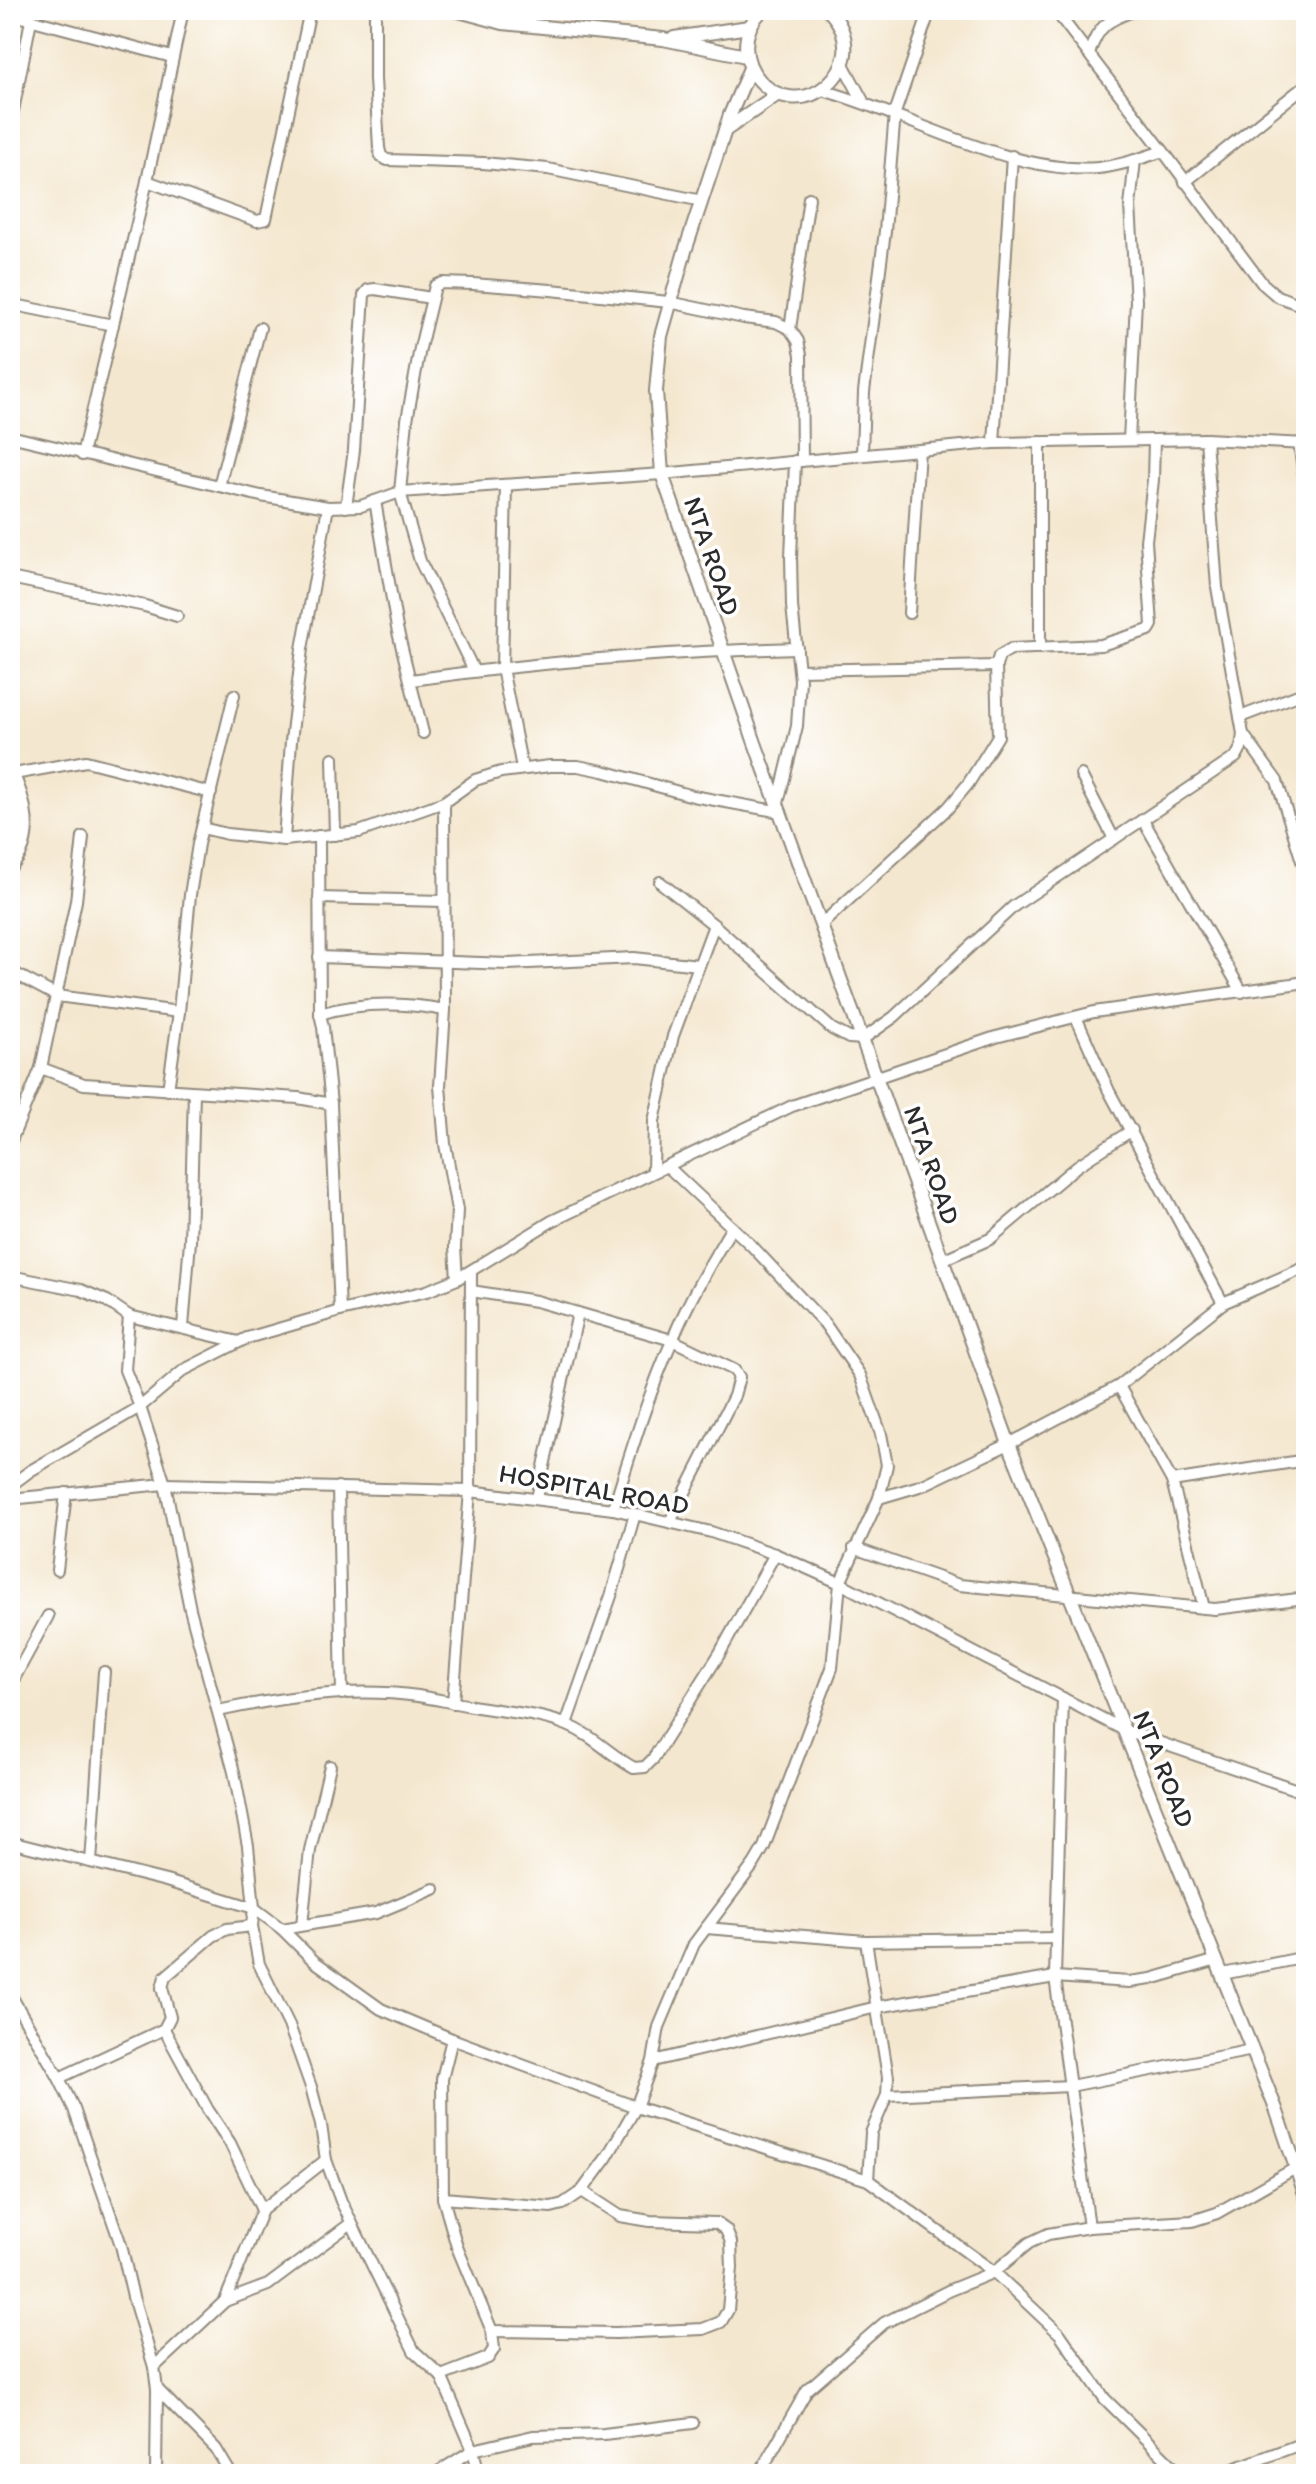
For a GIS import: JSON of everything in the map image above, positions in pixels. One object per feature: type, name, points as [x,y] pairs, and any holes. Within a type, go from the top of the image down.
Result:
[{"type":"street","points":[[82,455],[147,181],[183,10]]},
{"type":"street","points":[[147,181],[257,221],[266,219],[310,10]]},
{"type":"street","points":[[375,10],[379,148],[381,156],[387,160],[548,169],[702,201]]},
{"type":"street","points":[[455,10],[505,16],[567,32],[663,39],[748,62],[767,88],[778,94],[801,97],[822,90],[834,79],[843,64],[844,38],[832,12]]},
{"type":"street","points":[[663,39],[749,27],[762,10]]},
{"type":"street","points":[[862,455],[864,392],[885,231],[895,113],[930,10]]},
{"type":"street","points":[[1055,10],[1262,283],[1277,296],[1306,307]]},
{"type":"street","points":[[1089,54],[1094,36],[1103,24],[1136,10]]},
{"type":"street","points":[[10,14],[172,57]]},
{"type":"street","points":[[10,126],[31,20]]},
{"type":"street","name":"NTA ROAD","points":[[749,27],[746,41],[748,62],[669,302],[661,336],[656,391],[662,474],[722,650],[1009,1444],[1301,2166],[1306,2197]]},
{"type":"street","points":[[843,64],[863,101]]},
{"type":"street","points":[[1185,182],[1306,85]]},
{"type":"street","points":[[822,90],[863,101],[952,138],[1061,168],[1099,168],[1163,151]]},
{"type":"street","points":[[727,129],[778,94]]},
{"type":"street","points":[[994,443],[1012,156]]},
{"type":"street","points":[[1129,440],[1136,301],[1130,206],[1135,160]]},
{"type":"street","points":[[790,329],[809,198]]},
{"type":"street","points":[[202,828],[284,840],[359,832],[444,802],[475,780],[501,772],[578,766],[693,796],[779,808],[797,726],[799,670],[791,557],[799,461],[801,355],[798,341],[790,329],[776,322],[669,302],[551,290],[442,283],[435,286],[407,420],[400,492],[420,561],[474,671]]},
{"type":"street","points":[[346,507],[354,450],[364,295],[368,290],[375,289],[431,298]]},
{"type":"street","points":[[10,304],[113,325]]},
{"type":"street","points":[[219,486],[260,328]]},
{"type":"street","points":[[10,436],[219,486],[328,507],[375,501],[400,492],[662,474],[994,443],[1129,440],[1206,439],[1302,444],[1306,490]]},
{"type":"street","points":[[660,882],[832,1029],[849,1038],[863,1039],[894,1017],[1014,906],[1236,757],[1243,734],[1217,587],[1206,439]]},
{"type":"street","points":[[822,924],[948,808],[968,784],[998,736],[996,666],[999,656],[1011,649],[1101,645],[1142,634],[1152,625],[1146,541],[1154,440]]},
{"type":"street","points":[[1040,442],[1040,648]]},
{"type":"street","points":[[909,613],[919,450]]},
{"type":"street","points":[[506,485],[502,668],[522,768]]},
{"type":"street","points":[[375,501],[397,628],[423,733]]},
{"type":"street","points":[[284,840],[302,649],[328,507]]},
{"type":"street","points":[[1306,553],[1306,612]]},
{"type":"street","points":[[10,578],[145,606],[177,616]]},
{"type":"street","points":[[411,680],[502,668],[722,650],[797,648]]},
{"type":"street","points":[[799,670],[996,666]]},
{"type":"street","points":[[1240,717],[1306,692]]},
{"type":"street","points":[[168,1090],[190,895],[202,828],[234,695]]},
{"type":"street","points":[[1243,734],[1277,781],[1306,874]]},
{"type":"street","points":[[333,758],[335,835]]},
{"type":"street","points":[[10,868],[20,858],[27,842],[27,823],[12,770],[86,761],[211,793]]},
{"type":"street","points":[[1081,775],[1114,839]]},
{"type":"street","points":[[444,802],[445,1010],[440,1086],[445,1144],[457,1210],[457,1279]]},
{"type":"street","points":[[1143,820],[1242,992]]},
{"type":"street","points":[[319,836],[320,1014],[331,1104],[340,1311]]},
{"type":"street","points":[[10,1143],[41,1068],[76,901],[83,837]]},
{"type":"street","points":[[319,898],[444,901]]},
{"type":"street","points":[[653,1172],[654,1121],[673,1036],[714,925]]},
{"type":"street","points":[[319,957],[444,964],[634,958],[699,965]]},
{"type":"street","points":[[10,971],[57,996],[179,1012]]},
{"type":"street","points":[[10,1486],[30,1471],[140,1407],[184,1370],[239,1342],[340,1311],[427,1291],[457,1279],[552,1221],[792,1106],[996,1037],[1076,1017],[1306,982]]},
{"type":"street","points":[[320,1014],[342,1007],[418,1006],[445,1010]]},
{"type":"street","points":[[1076,1017],[1109,1091],[1223,1303]]},
{"type":"street","points":[[41,1068],[84,1084],[298,1098],[331,1104]]},
{"type":"street","points":[[183,1327],[190,1241],[194,1092]]},
{"type":"street","points":[[942,1260],[990,1239],[1077,1166],[1132,1130]]},
{"type":"street","points":[[443,2198],[551,2207],[563,2204],[582,2191],[607,2157],[636,2107],[653,2061],[659,2027],[672,1990],[694,1944],[764,1847],[832,1668],[840,1583],[879,1498],[887,1465],[881,1434],[860,1375],[825,1324],[732,1227],[667,1166]]},
{"type":"street","points":[[613,1509],[635,1438],[672,1340],[732,1227]]},
{"type":"street","points":[[879,1498],[923,1485],[1119,1386],[1223,1303],[1306,1267]]},
{"type":"street","points":[[453,1703],[470,1491],[471,1271]]},
{"type":"street","points":[[10,1276],[81,1290],[107,1301],[129,1316],[239,1342]]},
{"type":"street","points":[[471,1291],[536,1301],[672,1340],[734,1370],[739,1384],[670,1522]]},
{"type":"street","points":[[537,1498],[578,1313]]},
{"type":"street","points":[[129,1316],[125,1370],[165,1484],[190,1609],[237,1787],[248,1846],[254,1908],[252,1926],[259,1964],[289,2025],[311,2087],[326,2160],[350,2224],[414,2351],[441,2376],[473,2450],[479,2474]]},
{"type":"street","points":[[1119,1386],[1172,1481],[1204,1608]]},
{"type":"street","points":[[1172,1481],[1300,1461]]},
{"type":"street","name":"HOSPITAL ROAD","points":[[10,1499],[165,1484],[470,1491],[613,1509],[711,1532],[775,1554],[840,1583],[1126,1731],[1306,1793]]},
{"type":"street","points":[[338,1487],[342,1694]]},
{"type":"street","points":[[57,1570],[66,1493]]},
{"type":"street","points":[[566,1724],[611,1596],[635,1514]]},
{"type":"street","points":[[854,1548],[959,1585],[1215,1609],[1306,1598]]},
{"type":"street","points":[[218,1711],[270,1700],[342,1694],[417,1696],[533,1715],[566,1724],[592,1736],[634,1768],[645,1767],[720,1653],[775,1554]]},
{"type":"street","points":[[10,1686],[48,1616]]},
{"type":"street","points":[[91,1862],[104,1672]]},
{"type":"street","points":[[1063,1698],[1055,1977],[1089,2227]]},
{"type":"street","points":[[302,1925],[310,1850],[330,1766]]},
{"type":"street","points":[[10,1842],[166,1881],[254,1908],[282,1929],[314,1961],[381,2009],[452,2039],[636,2107],[868,2180],[994,2272],[1060,2334],[1105,2399],[1181,2474]]},
{"type":"street","points":[[282,1929],[376,1913],[434,1889]]},
{"type":"street","points":[[59,2078],[164,2029],[170,2017],[162,1988],[165,1977],[213,1936],[227,1929],[252,1926]]},
{"type":"street","points":[[706,1928],[866,1941],[1056,1938]]},
{"type":"street","points":[[866,1941],[888,2077],[887,2095],[871,2133],[868,2180]]},
{"type":"street","points":[[1223,1974],[1306,1957]]},
{"type":"street","points":[[653,2061],[877,2007],[1055,1977],[1129,1982],[1151,1979],[1217,1960]]},
{"type":"street","points":[[10,1994],[74,2109],[121,2245],[154,2367],[157,2389],[156,2474]]},
{"type":"street","points":[[164,2029],[208,2110],[230,2143],[262,2210]]},
{"type":"street","points":[[441,2376],[488,2358],[494,2349],[492,2331],[457,2247],[443,2198],[442,2079],[452,2039]]},
{"type":"street","points":[[887,2095],[1070,2086],[1253,2050]]},
{"type":"street","points":[[225,2301],[262,2210],[326,2160]]},
{"type":"street","points":[[759,2474],[807,2390],[884,2323],[994,2272],[1029,2243],[1048,2234],[1089,2227],[1192,2221],[1217,2213],[1301,2166]]},
{"type":"street","points":[[492,2331],[616,2333],[703,2329],[721,2322],[728,2310],[732,2268],[731,2242],[726,2230],[716,2223],[650,2221],[620,2216],[582,2191]]},
{"type":"street","points":[[154,2367],[225,2301],[268,2285],[350,2224]]},
{"type":"street","points":[[157,2389],[216,2449],[231,2474]]},
{"type":"street","points":[[435,2474],[473,2450],[533,2436],[604,2434],[693,2423]]},
{"type":"street","points":[[1220,2474],[1306,2442]]}]
